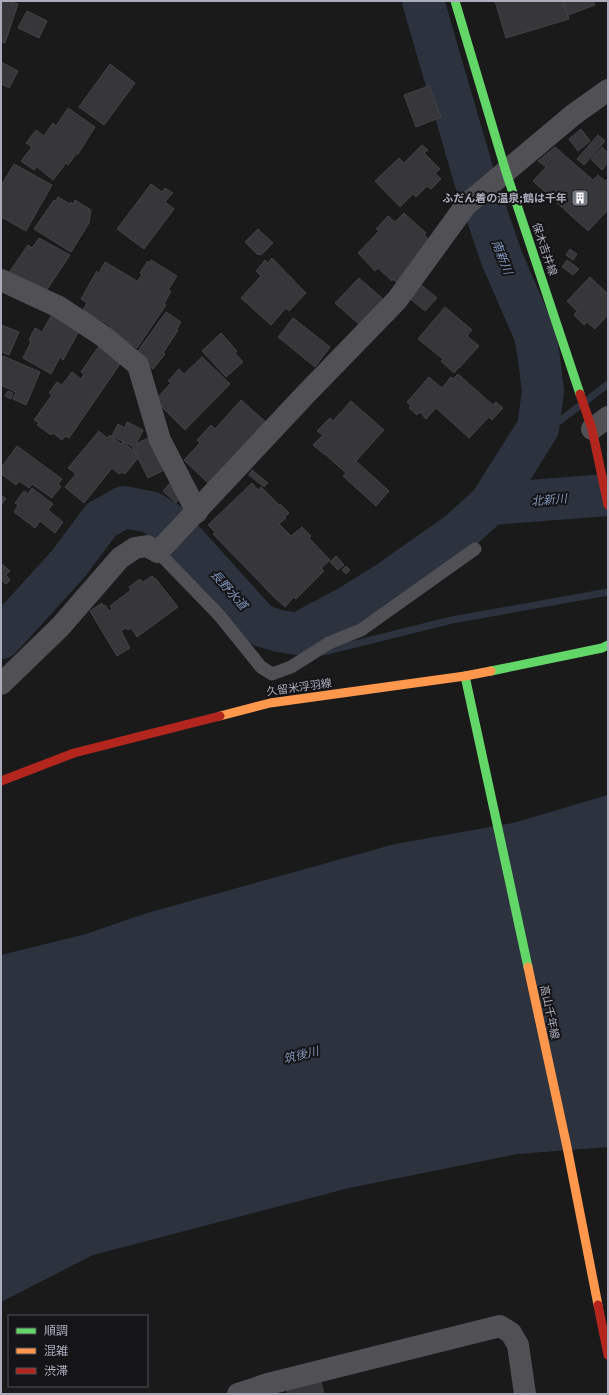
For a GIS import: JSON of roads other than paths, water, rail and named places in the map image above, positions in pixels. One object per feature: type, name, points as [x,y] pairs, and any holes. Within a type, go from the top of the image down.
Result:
[{"type":"main road","name":"保木吉井線","points":[[456,1],[499,178],[578,387],[596,421],[598,454],[608,505]]},
{"type":"main road","name":"久留米浮羽線","points":[[1,781],[74,753],[270,702],[464,676],[606,647]]},
{"type":"main road","name":"高山千年線","points":[[464,676],[470,695],[567,1147],[608,1356]]},
{"type":"street","points":[[1,684],[60,627],[120,558],[135,548],[147,546],[158,552],[195,514],[298,402],[397,300],[466,205],[573,115],[608,90]]},
{"type":"street","points":[[1,280],[59,307],[103,336],[138,365],[160,440],[195,514]]},
{"type":"street","points":[[238,1394],[268,1384],[500,1326],[512,1333],[518,1345],[526,1394]]},
{"type":"lane","points":[[158,552],[219,615],[260,668],[272,674],[291,666],[329,643],[361,630],[475,550]]},
{"type":"water","name":"筑後川","points":[[608,795],[608,1147],[517,1154],[349,1188],[93,1255],[1,1302],[1,955],[86,934],[147,913],[395,844],[513,823]]},
{"type":"waterway","name":"長野水道","points":[[1,638],[69,563],[101,520],[124,507],[150,512],[167,522],[260,625],[279,631],[298,634],[348,607],[390,581],[458,533],[490,504],[538,428],[543,391],[539,358],[535,335],[502,259],[475,180],[423,1]]},
{"type":"waterway","points":[[538,428],[553,426],[608,384]]},
{"type":"waterway","name":"北新川","points":[[490,504],[608,495]]},
{"type":"waterway","points":[[298,634],[323,652],[452,620],[608,592]]},
{"type":"place","name":"ふだん着の温泉;鶴は千年","points":[[580,198]]},
{"type":"water label","name":"南新川","points":[[502,257]]}]
